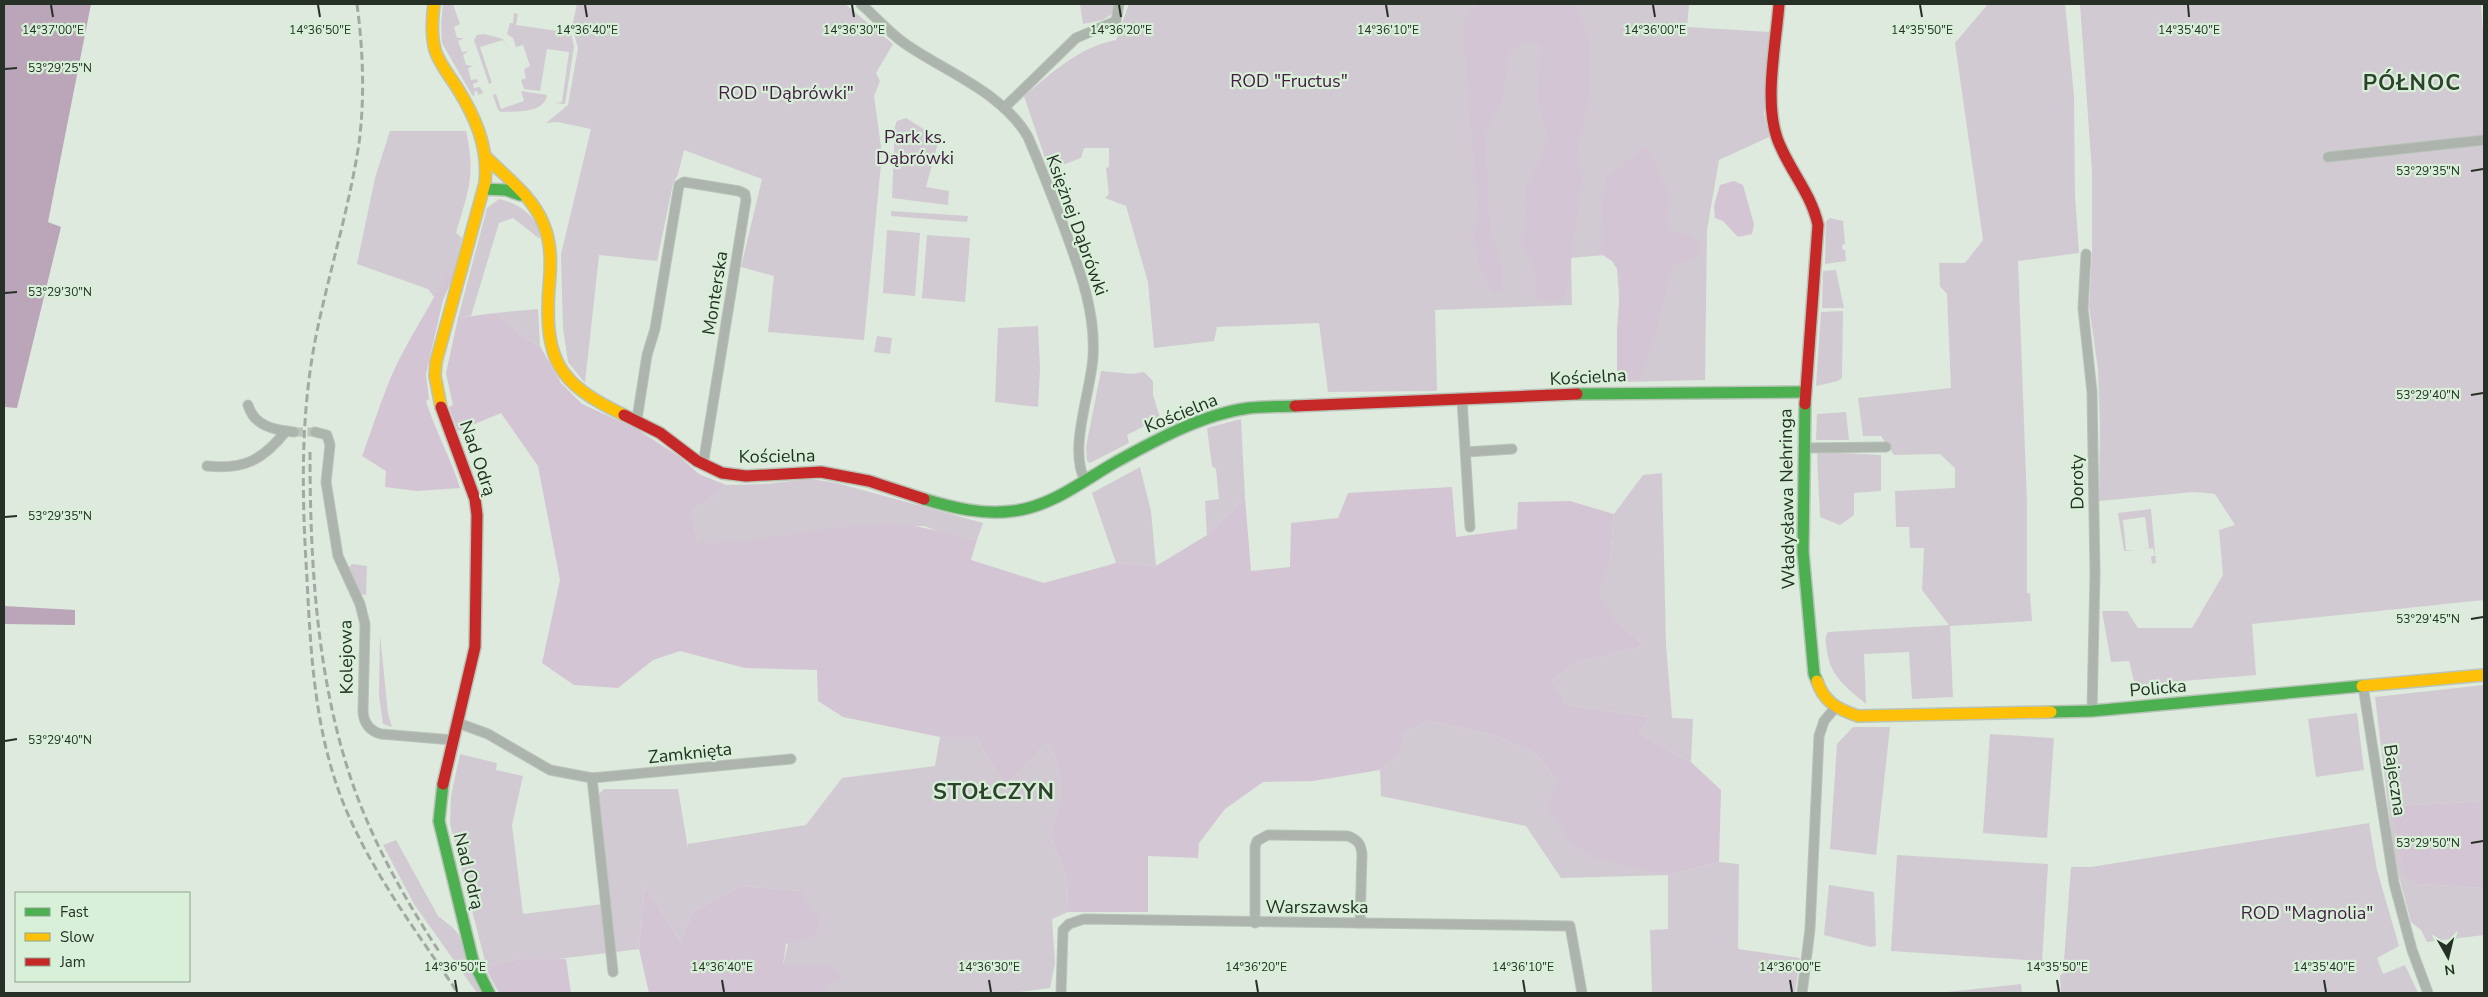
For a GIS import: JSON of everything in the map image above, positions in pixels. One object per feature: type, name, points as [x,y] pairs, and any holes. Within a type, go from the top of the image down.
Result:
[{"type":"street","name":"Nad Odrą","points":[[434,4],[432,29],[436,52],[470,109],[486,157],[487,168],[484,188],[436,362],[435,376],[439,401],[471,484],[477,515],[475,647],[440,799],[440,828],[474,961],[489,993]]},
{"type":"street","name":"Księżnej Dąbrówki","points":[[861,4],[905,44],[1004,108],[1020,124],[1033,148],[1076,258],[1090,308],[1094,332],[1092,363],[1079,445],[1080,465],[1085,480]]},
{"type":"street","points":[[1004,108],[1076,38],[1116,22],[1119,4]]},
{"type":"street","name":"Władysława Nehringa","points":[[1779,4],[1773,124],[1779,142],[1812,205],[1818,223],[1810,349],[1805,392],[1803,552],[1814,674],[1820,692],[1835,708]]},
{"type":"street","points":[[2328,157],[2484,140]]},
{"type":"street","name":"Kościelna","points":[[486,157],[541,218],[548,237],[548,329],[552,352],[557,363],[571,382],[586,394],[663,435],[703,465],[722,474],[737,476],[813,472],[836,474],[946,505],[989,512],[1014,511],[1035,505],[1163,438],[1223,413],[1272,406],[1630,392],[1805,392]]},
{"type":"street","name":"Monterska","points":[[638,420],[647,355],[655,329],[679,185],[684,182],[739,191],[745,194],[746,200],[703,465]]},
{"type":"street","name":"Kościelna","points":[[484,188],[506,190],[524,198]]},
{"type":"street","name":"Doroty","points":[[2086,254],[2083,314],[2089,348],[2092,392],[2095,574],[2092,711]]},
{"type":"street","points":[[1462,400],[1470,527]]},
{"type":"street","points":[[207,466],[228,467],[256,460],[290,432],[259,422],[251,414],[248,405]]},
{"type":"street","name":"Kolejowa","points":[[315,432],[327,435],[330,442],[325,474],[338,556],[364,621],[363,714],[365,721],[374,731],[381,734],[453,740]]},
{"type":"street","points":[[1803,448],[1886,446]]},
{"type":"street","points":[[1466,452],[1512,450]]},
{"type":"street","name":"Policka","points":[[1835,708],[1853,715],[1885,716],[2092,711],[2484,675]]},
{"type":"street","name":"Bajeczna","points":[[2363,686],[2394,883],[2412,950],[2428,993]]},
{"type":"street","points":[[1802,993],[1810,929],[1819,736],[1824,721],[1835,708]]},
{"type":"street","name":"Zamknięta","points":[[458,724],[488,734],[550,770],[592,778],[790,759]]},
{"type":"street","points":[[592,778],[613,972]]},
{"type":"street","points":[[1255,923],[1255,847],[1257,841],[1268,835],[1348,836],[1356,839],[1361,846],[1362,854],[1360,923]]},
{"type":"street","name":"Warszawska","points":[[1061,993],[1063,930],[1068,924],[1076,921],[1570,926],[1582,993]]},
{"type":"green space","points":[[443,4],[453,4],[460,24],[454,27],[457,38],[464,38],[458,41],[462,52],[468,51],[463,55],[466,65],[473,66],[468,68],[471,80],[477,79],[478,82],[473,84],[474,88],[480,87],[483,93],[478,95],[477,91],[474,92],[475,96],[472,95],[442,43]]},
{"type":"green space","name":"ROD \"Dąbrówki\"","points":[[577,4],[845,4],[893,44],[876,73],[880,81],[874,96],[882,154],[864,340],[768,332],[774,276],[741,267],[762,179],[684,150],[678,174],[673,184],[657,261],[599,255],[585,383],[568,362],[563,328],[561,254],[591,129],[558,122],[546,123],[568,105],[578,48],[572,27]]},
{"type":"green space","points":[[1080,4],[1114,4],[1112,14],[1103,20],[1083,24]]},
{"type":"green space","name":"ROD \"Fructus\"","points":[[1129,4],[1689,4],[1687,27],[1770,32],[1764,114],[1769,137],[1719,160],[1707,230],[1705,380],[1625,382],[1616,254],[1571,258],[1572,305],[1435,310],[1437,391],[1328,392],[1319,323],[1217,327],[1214,341],[1154,348],[1148,282],[1126,206],[1105,198],[1109,194],[1106,168],[1109,167],[1109,148],[1084,148],[1081,158],[1049,170],[1024,96],[1078,54],[1103,43],[1116,40]]},
{"type":"green space","points":[[1988,4],[2065,4],[2074,96],[2075,195],[2079,253],[2018,261],[2027,504],[2027,593],[2030,593],[2032,621],[1950,626],[1953,697],[1912,699],[1909,652],[1864,654],[1866,704],[1840,681],[1832,668],[1826,643],[1828,632],[1949,625],[1922,590],[1924,548],[1910,548],[1909,527],[1896,527],[1895,491],[1955,488],[1955,468],[1940,454],[1894,455],[1881,436],[1863,436],[1858,398],[1951,388],[1947,294],[1940,286],[1939,263],[1965,263],[1983,240],[1955,43]]},
{"type":"green space","points":[[2080,4],[2481,4],[2484,48],[2484,600],[2252,624],[2256,675],[2135,685],[2129,661],[2111,662],[2102,611],[2127,611],[2138,628],[2192,628],[2223,575],[2219,530],[2235,525],[2215,494],[2194,492],[2099,501],[2100,426],[2098,369],[2089,306],[2092,252],[2092,172]]},
{"type":"green space","points":[[514,13],[518,14],[516,25],[571,33],[574,47],[565,104],[555,103],[562,102],[569,52],[547,49],[540,91],[524,89],[521,80],[526,78],[524,69],[530,66],[523,45],[516,47],[513,38],[507,34],[510,23],[513,23]]},
{"type":"green space","points":[[484,34],[503,39],[508,48],[503,40],[480,47],[492,83],[489,84],[474,40],[477,35]]},
{"type":"green space","points":[[521,91],[547,95],[541,106],[535,108],[514,112],[501,112],[498,110],[493,95],[496,94],[501,109],[524,101]]},
{"type":"green space","name":"Park ks. Dąbrówki","points":[[906,118],[939,139],[926,187],[949,191],[948,205],[892,198],[895,126],[897,121]]},
{"type":"green space","points":[[390,131],[466,131],[470,160],[469,183],[456,233],[462,238],[452,280],[447,273],[435,298],[428,289],[357,264],[375,178]]},
{"type":"green space","points":[[499,199],[514,204],[527,213],[536,224],[540,239],[513,218],[499,223],[471,316],[458,318],[487,208]]},
{"type":"green space","points":[[891,211],[968,216],[967,222],[891,216]]},
{"type":"green space","points":[[1830,218],[1843,221],[1845,244],[1842,245],[1843,250],[1845,250],[1846,261],[1825,264],[1826,221]]},
{"type":"green space","points":[[887,230],[920,233],[915,296],[883,293]]},
{"type":"green space","points":[[927,235],[970,238],[965,302],[922,298]]},
{"type":"green space","points":[[1836,270],[1844,308],[1822,308],[1823,271]]},
{"type":"green space","points":[[538,309],[540,346],[522,336],[495,313]]},
{"type":"green space","points":[[1843,311],[1842,378],[1838,381],[1816,386],[1821,312]]},
{"type":"green space","points":[[1038,326],[1040,369],[1038,407],[995,402],[998,328]]},
{"type":"green space","points":[[877,336],[892,338],[890,354],[874,352]]},
{"type":"green space","points":[[1101,371],[1132,374],[1144,372],[1153,381],[1153,395],[1160,418],[1127,435],[1129,443],[1090,463],[1087,461],[1086,447]]},
{"type":"green space","points":[[1846,412],[1849,440],[1816,440],[1817,414]]},
{"type":"green space","points":[[1241,419],[1245,498],[1207,535],[1205,501],[1219,499],[1216,469],[1212,466],[1207,428]]},
{"type":"green space","points":[[1823,452],[1881,455],[1881,491],[1854,493],[1854,515],[1840,525],[1820,517],[1817,454]]},
{"type":"green space","points":[[1140,467],[1151,511],[1156,566],[1116,563],[1092,493]]},
{"type":"green space","points":[[1662,473],[1666,645],[1672,718],[1693,719],[1691,762],[1639,734],[1649,717],[1567,705],[1552,681],[1573,664],[1645,646],[1616,621],[1597,593],[1610,560],[1614,514],[1643,475]]},
{"type":"green space","points":[[811,479],[837,483],[983,523],[977,540],[951,536],[924,526],[845,528],[733,543],[697,543],[693,508],[707,501],[726,485],[765,484]]},
{"type":"green space","points":[[2151,509],[2156,563],[2152,564],[2151,556],[2155,556],[2153,548],[2138,550],[2149,548],[2145,517],[2123,520],[2126,550],[2135,550],[2124,551],[2118,513]]},
{"type":"green space","points":[[352,564],[367,566],[366,595],[360,594],[348,568]]},
{"type":"green space","points":[[380,634],[388,714],[392,727],[383,724],[379,695]]},
{"type":"green space","points":[[2484,685],[2484,801],[2397,806],[2419,884],[2484,888],[2484,935],[2427,942],[2421,930],[2411,922],[2395,862],[2375,697]]},
{"type":"green space","points":[[2357,713],[2364,770],[2316,777],[2308,719]]},
{"type":"green space","points":[[1429,721],[1494,735],[1536,754],[1558,782],[1668,875],[1561,878],[1526,826],[1381,796],[1380,770],[1401,754],[1404,732]]},
{"type":"green space","points":[[1853,727],[1890,727],[1876,855],[1830,849],[1837,744]]},
{"type":"green space","points":[[1990,734],[2054,738],[2047,838],[1983,833]]},
{"type":"green space","points":[[940,737],[977,737],[986,756],[1006,785],[1047,743],[1055,755],[1062,794],[1050,834],[1067,877],[1068,912],[1052,919],[1055,963],[1050,988],[1013,993],[829,993],[826,985],[783,965],[800,891],[740,886],[693,912],[680,941],[645,886],[639,949],[616,952],[598,795],[604,789],[678,789],[688,849],[688,844],[806,825],[842,778],[935,766]]},
{"type":"green space","points":[[460,754],[497,763],[496,770],[523,776],[512,825],[523,914],[603,904],[607,953],[541,961],[520,959],[492,965],[488,973],[450,824],[451,796]]},
{"type":"green space","name":"ROD \"Magnolia\"","points":[[2369,823],[2377,870],[2399,946],[2377,958],[2383,974],[2405,965],[2418,993],[2061,993],[2060,975],[2063,974],[2071,867],[2091,867]]},
{"type":"green space","points":[[396,840],[438,916],[459,935],[471,973],[484,993],[477,993],[414,904],[383,845]]},
{"type":"green space","points":[[1897,855],[2048,864],[2042,961],[1891,951]]},
{"type":"green space","points":[[1719,862],[1739,864],[1738,949],[1800,958],[1795,993],[1652,993],[1650,930],[1668,929],[1668,875]]},
{"type":"green space","points":[[1829,885],[1874,892],[1876,946],[1871,947],[1824,935]]},
{"type":"green space","points":[[2021,984],[2022,993],[1938,993]]},
{"type":"shaded area","points":[[4,4],[91,4],[48,222],[61,227],[17,408],[5,407],[4,414]]},
{"type":"shaded area","points":[[1478,4],[1576,4],[1590,42],[1590,94],[1578,147],[1582,179],[1567,292],[1560,301],[1548,302],[1535,297],[1537,280],[1522,242],[1527,209],[1525,188],[1548,141],[1538,101],[1540,44],[1526,42],[1509,53],[1501,106],[1485,131],[1490,229],[1502,267],[1502,291],[1491,292],[1479,265],[1473,237],[1478,210],[1463,37],[1465,18]]},
{"type":"shaded area","points":[[1646,147],[1670,199],[1667,210],[1668,230],[1688,234],[1701,246],[1690,259],[1673,263],[1654,338],[1640,379],[1617,380],[1617,329],[1621,275],[1612,261],[1598,252],[1603,238],[1602,198],[1607,176],[1618,170]]},
{"type":"shaded area","points":[[1734,181],[1743,185],[1754,224],[1752,234],[1738,237],[1723,221],[1715,218],[1714,206],[1720,185]]},
{"type":"shaded area","points":[[447,272],[452,280],[443,300],[426,374],[429,399],[426,401],[460,488],[417,491],[385,487],[386,471],[362,456],[397,363]]},
{"type":"shaded area","points":[[495,313],[522,336],[540,346],[561,383],[582,404],[635,428],[680,457],[699,474],[726,485],[707,501],[693,508],[697,543],[746,540],[842,527],[902,524],[977,540],[971,560],[1044,583],[1116,563],[1156,566],[1207,535],[1245,498],[1251,571],[1290,567],[1291,523],[1338,518],[1348,493],[1452,487],[1456,537],[1517,529],[1518,502],[1570,501],[1614,514],[1610,560],[1598,593],[1616,621],[1645,646],[1573,664],[1552,681],[1567,705],[1649,717],[1639,734],[1691,762],[1721,790],[1719,862],[1668,875],[1598,859],[1570,843],[1548,807],[1558,782],[1536,754],[1494,735],[1429,721],[1404,732],[1401,754],[1380,770],[1313,781],[1263,782],[1225,809],[1199,843],[1198,858],[1148,856],[1148,912],[1068,912],[1067,877],[1050,834],[1062,794],[1055,755],[1047,743],[1006,785],[986,756],[977,737],[940,737],[843,717],[818,701],[817,670],[745,668],[680,651],[653,660],[618,688],[574,685],[542,663],[560,580],[538,466],[501,413],[458,431],[449,407],[453,405],[446,373],[458,318]]},
{"type":"shaded area","points":[[4,606],[75,610],[75,625],[4,624]]},
{"type":"shaded area","points":[[2484,801],[2484,888],[2419,884],[2404,876],[2394,818],[2397,806]]},
{"type":"shaded area","points":[[645,886],[680,941],[693,912],[740,886],[800,891],[819,918],[817,935],[786,944],[783,965],[828,964],[845,977],[827,985],[829,993],[649,993],[639,949]]},
{"type":"shaded area","points":[[520,959],[566,959],[571,993],[499,993],[488,973],[492,965]]},
{"type":"tunnel","points":[[294,432],[315,432]]},
{"type":"railway","points":[[357,4],[362,74],[359,143],[350,193],[315,341],[310,371],[305,430],[304,519],[313,668],[321,726],[336,784],[347,812],[384,883],[458,993]]},
{"type":"railway","points":[[310,452],[314,583],[318,627],[333,713],[343,755],[374,837],[405,897],[440,953]]},
{"type":"traffic: fast","points":[[484,189],[506,190],[520,195]]},
{"type":"traffic: fast","points":[[1577,394],[1805,392]]},
{"type":"traffic: fast","points":[[1805,404],[1803,552],[1814,674],[1817,681]]},
{"type":"traffic: fast","points":[[924,499],[957,508],[979,511],[1002,512],[1027,508],[1054,498],[1147,445],[1197,422],[1232,411],[1249,408],[1295,406]]},
{"type":"traffic: fast","points":[[2051,712],[2092,711],[2362,686]]},
{"type":"traffic: fast","points":[[443,784],[439,821],[473,961],[489,993]]},
{"type":"traffic: slow","points":[[434,4],[432,27],[435,50],[441,64],[463,97],[475,120],[483,144],[486,170],[485,183],[436,362],[435,376],[441,407]]},
{"type":"traffic: slow","points":[[486,157],[532,204],[546,231],[550,255],[549,333],[553,351],[560,367],[570,380],[584,392],[624,415]]},
{"type":"traffic: slow","points":[[2362,686],[2484,675]]},
{"type":"traffic: slow","points":[[1817,681],[1823,694],[1832,704],[1858,716],[2051,712]]},
{"type":"traffic: jam","points":[[1779,4],[1771,89],[1773,123],[1777,138],[1805,191],[1818,225],[1805,404]]},
{"type":"traffic: jam","points":[[1295,406],[1577,394]]},
{"type":"traffic: jam","points":[[441,407],[475,499],[477,515],[475,647],[443,784]]},
{"type":"traffic: jam","points":[[624,415],[660,433],[697,461],[722,473],[746,476],[821,472],[869,481],[924,499]]},
{"type":"district","name":"PÓŁNOC","points":[[2412,83]]},
{"type":"district","name":"STOŁCZYN","points":[[994,792]]}]
